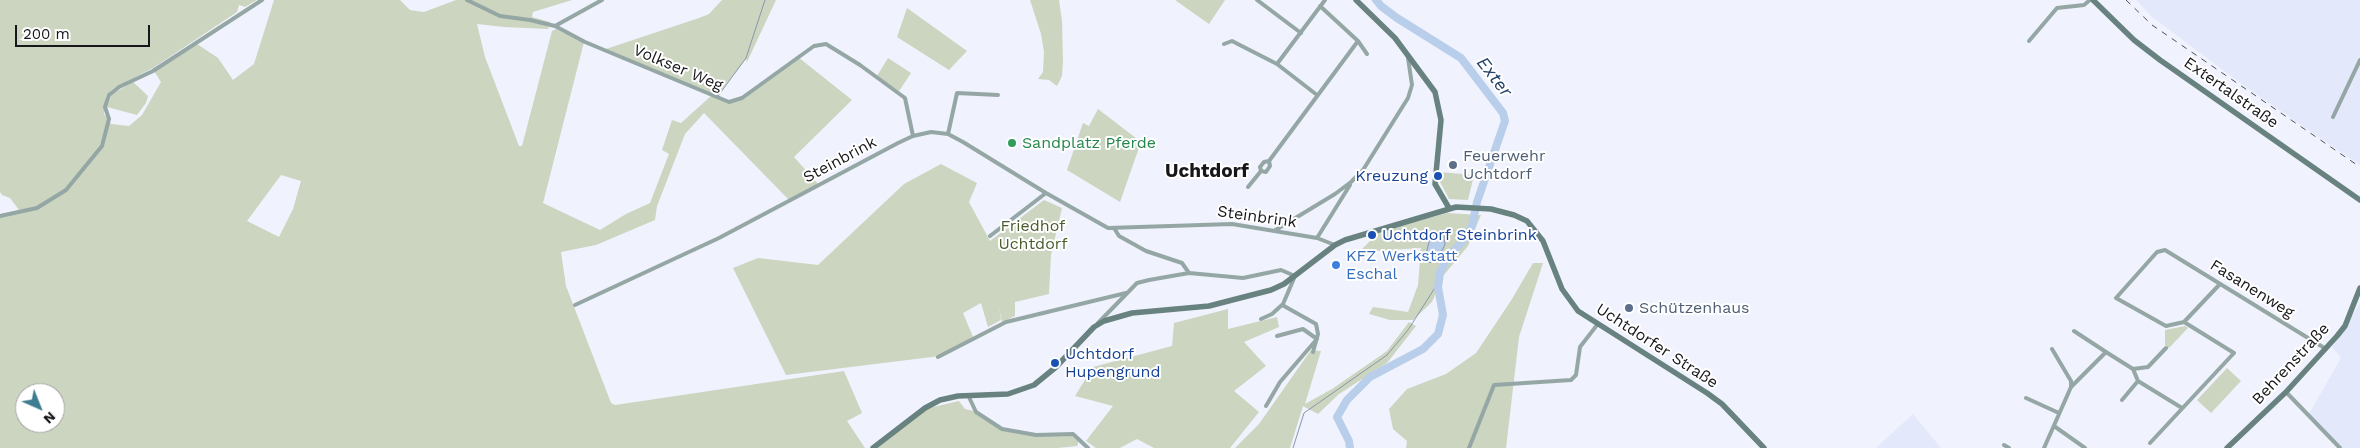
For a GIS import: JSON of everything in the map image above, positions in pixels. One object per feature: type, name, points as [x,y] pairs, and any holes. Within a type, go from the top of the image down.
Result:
[{"type":"street","points":[[0,216],[37,208],[66,190],[102,146],[109,119],[106,107],[109,95],[118,87],[153,71],[262,0]]},
{"type":"street","name":"Volkser Weg","points":[[468,0],[500,16],[555,26],[585,42],[729,102],[742,98],[814,46],[826,44],[860,65],[905,98],[914,136]]},
{"type":"street","points":[[555,26],[602,0]]},
{"type":"street","points":[[1257,0],[1300,33]]},
{"type":"street","points":[[1277,64],[1325,0]]},
{"type":"street","points":[[1356,0],[1395,38],[1430,84],[1438,101],[1441,120],[1435,178],[1440,195],[1449,208]]},
{"type":"street","points":[[2029,41],[2057,8],[2084,4],[2091,0]]},
{"type":"street","name":"Extertalstraße","points":[[2091,0],[2134,40],[2160,60],[2360,200]]},
{"type":"street","points":[[1320,6],[1358,41],[1368,54]]},
{"type":"street","points":[[1224,44],[1232,41],[1277,64],[1317,94]]},
{"type":"street","points":[[1248,187],[1260,171],[1260,167],[1264,162],[1269,161],[1358,41]]},
{"type":"street","points":[[1317,238],[1351,182],[1374,153],[1408,98],[1412,85],[1408,56]]},
{"type":"street","points":[[2333,117],[2360,60]]},
{"type":"street","points":[[948,134],[957,93],[998,95]]},
{"type":"street","name":"Steinbrink","points":[[575,305],[717,239],[914,136],[931,132],[948,134],[1101,226],[1114,228],[1214,223],[1232,224],[1317,238],[1335,244]]},
{"type":"street","points":[[1274,231],[1318,206],[1351,182]]},
{"type":"street","points":[[990,236],[1046,193]]},
{"type":"street","name":"Uchtdorfer Straße","points":[[1094,326],[1132,313],[1209,306],[1277,288],[1335,244],[1449,208],[1483,209],[1514,214],[1527,221],[1543,241],[1568,300],[1578,311],[1722,404],[1764,448]]},
{"type":"street","name":"Steinbrink","points":[[1114,228],[1120,236],[1146,251],[1182,263],[1189,273]]},
{"type":"street","name":"Fasanenweg","points":[[2184,322],[2166,326],[2116,298],[2156,252],[2164,250],[2326,349]]},
{"type":"street","points":[[873,448],[933,403],[953,396],[1008,394],[1034,385],[1056,367],[1137,283],[1189,273],[1243,278],[1281,270],[1295,276],[1283,304],[1262,319]]},
{"type":"street","points":[[2150,443],[2234,354],[2184,322],[2220,284]]},
{"type":"street","name":"Behrenstraße","points":[[2227,448],[2286,392],[2326,349],[2344,326],[2360,288]]},
{"type":"street","points":[[938,357],[1001,324],[1127,293]]},
{"type":"street","points":[[1283,304],[1288,310],[1316,324],[1317,339],[1313,352]]},
{"type":"street","points":[[1469,448],[1494,385],[1571,380],[1576,375],[1580,347],[1598,325]]},
{"type":"street","points":[[1277,336],[1303,329],[1317,339]]},
{"type":"street","points":[[2074,331],[2133,369],[2138,381],[2182,408]]},
{"type":"street","points":[[1266,406],[1280,382],[1317,339]]},
{"type":"street","points":[[2133,369],[2148,367],[2166,348]]},
{"type":"street","points":[[2044,448],[2071,381],[2052,349]]},
{"type":"street","points":[[2070,387],[2106,352]]},
{"type":"street","points":[[2122,400],[2138,381]]},
{"type":"street","points":[[2286,392],[2340,448]]},
{"type":"street","points":[[968,395],[976,412],[1002,429],[1036,435],[1073,434],[1088,448]]},
{"type":"street","points":[[2026,398],[2059,413]]},
{"type":"street","points":[[2054,426],[2085,448]]},
{"type":"street","points":[[2004,445],[2009,448]]},
{"type":"shaded area","points":[[2136,0],[2360,0],[2360,165],[2247,88],[2152,17]]},
{"type":"shaded area","points":[[1438,231],[1444,231],[1445,245],[1430,263],[1425,258],[1430,238]]},
{"type":"shaded area","points":[[2360,303],[2360,448],[2342,448],[2309,414],[2341,358],[2332,347]]},
{"type":"shaded area","points":[[1913,414],[1941,448],[1876,448]]},
{"type":"green space","points":[[0,0],[257,0],[245,7],[239,5],[237,12],[153,68],[114,88],[106,96],[104,114],[111,124],[129,126],[142,115],[161,82],[154,71],[197,44],[218,58],[233,80],[254,64],[274,0],[400,0],[410,10],[424,12],[456,0],[572,0],[533,12],[532,17],[550,22],[548,29],[477,24],[485,57],[519,146],[522,146],[552,31],[556,29],[584,42],[543,203],[600,230],[626,214],[650,203],[669,154],[662,150],[672,120],[681,123],[711,96],[732,103],[739,101],[798,57],[852,100],[794,157],[818,184],[789,200],[704,113],[685,134],[657,206],[655,220],[596,245],[561,252],[566,286],[611,403],[615,405],[844,371],[862,413],[847,421],[865,448],[0,448],[0,214],[19,210],[10,198],[2,195],[0,192]],"holes":[[[281,175],[301,181],[293,209],[279,237],[247,221]]]},
{"type":"green space","points":[[722,0],[776,0],[747,62],[746,59],[717,96],[606,49],[709,14]]},
{"type":"green space","points":[[1030,0],[1059,0],[1062,21],[1063,61],[1062,76],[1057,86],[1049,80],[1038,79],[1043,72],[1044,52],[1041,34]]},
{"type":"green space","points":[[1175,0],[1225,0],[1209,24]]},
{"type":"green space","points":[[907,8],[967,51],[949,70],[897,37]]},
{"type":"green space","points":[[888,58],[911,73],[899,91],[877,76]]},
{"type":"green space","points":[[133,82],[148,96],[146,103],[137,115],[107,107],[112,94]]},
{"type":"green space","points":[[1098,109],[1141,142],[1120,202],[1067,170],[1083,123],[1089,126]]},
{"type":"green space","name":"Friedhof Uchtdorf","points":[[941,164],[977,183],[969,202],[990,241],[1044,200],[1062,208],[1051,255],[1049,294],[1015,302],[1015,316],[1002,322],[999,307],[1001,320],[988,327],[981,303],[963,313],[973,337],[940,356],[786,375],[733,268],[758,258],[818,265],[904,184]]},
{"type":"green space","points":[[1439,172],[1474,175],[1468,200],[1449,199],[1440,182]]},
{"type":"green space","points":[[1447,213],[1481,215],[1468,246],[1443,276],[1432,302],[1413,320],[1390,320],[1369,314],[1373,307],[1408,312],[1418,285],[1421,248],[1359,252],[1379,232]]},
{"type":"green space","points":[[1533,263],[1543,263],[1519,337],[1506,448],[1406,448],[1407,441],[1393,429],[1389,409],[1407,389],[1446,374],[1476,353],[1512,299]]},
{"type":"green space","points":[[1228,309],[1228,329],[1277,317],[1279,327],[1244,342],[1266,366],[1234,391],[1259,412],[1230,448],[1154,448],[1137,439],[1120,448],[1096,448],[1086,441],[1113,406],[1075,396],[1093,367],[1172,346],[1174,323]]},
{"type":"green space","points":[[1409,322],[1416,326],[1387,363],[1339,394],[1318,414],[1303,406],[1290,448],[1235,448],[1259,424],[1311,350],[1321,351],[1305,404],[1332,389],[1387,351]]},
{"type":"green space","points":[[2185,326],[2188,328],[2169,348],[2165,345],[2165,330]]},
{"type":"green space","points":[[2227,368],[2241,381],[2211,413],[2197,400]]},
{"type":"green space","points":[[959,401],[965,409],[974,411],[1002,430],[1035,436],[1072,436],[1078,441],[1078,444],[1077,446],[1058,448],[877,448],[929,408]]},
{"type":"waterway","points":[[718,96],[746,58],[765,0]]},
{"type":"waterway","name":"Exter","points":[[1350,448],[1349,441],[1337,417],[1347,400],[1370,377],[1423,349],[1438,334],[1443,315],[1438,287],[1440,273],[1447,258],[1462,242],[1472,226],[1477,202],[1505,121],[1503,113],[1461,58],[1397,18],[1376,0]]},
{"type":"waterway","points":[[1293,448],[1304,413],[1387,355],[1408,330],[1438,283]]},
{"type":"railway","points":[[2126,0],[2152,25],[2360,167]]},
{"type":"place","name":"Sandplatz Pferde","points":[[1012,143]]},
{"type":"place","name":"Feuerwehr Uchtdorf","points":[[1453,165]]},
{"type":"place","name":"Kreuzung","points":[[1438,176]]},
{"type":"place","name":"Uchtdorf Steinbrink","points":[[1372,235]]},
{"type":"place","name":"KFZ Werkstatt Eschal","points":[[1336,265]]},
{"type":"place","name":"Schützenhaus","points":[[1629,308]]},
{"type":"place","name":"Uchtdorf Hupengrund","points":[[1055,363]]},
{"type":"district","name":"Uchtdorf","points":[[1207,171]]}]
